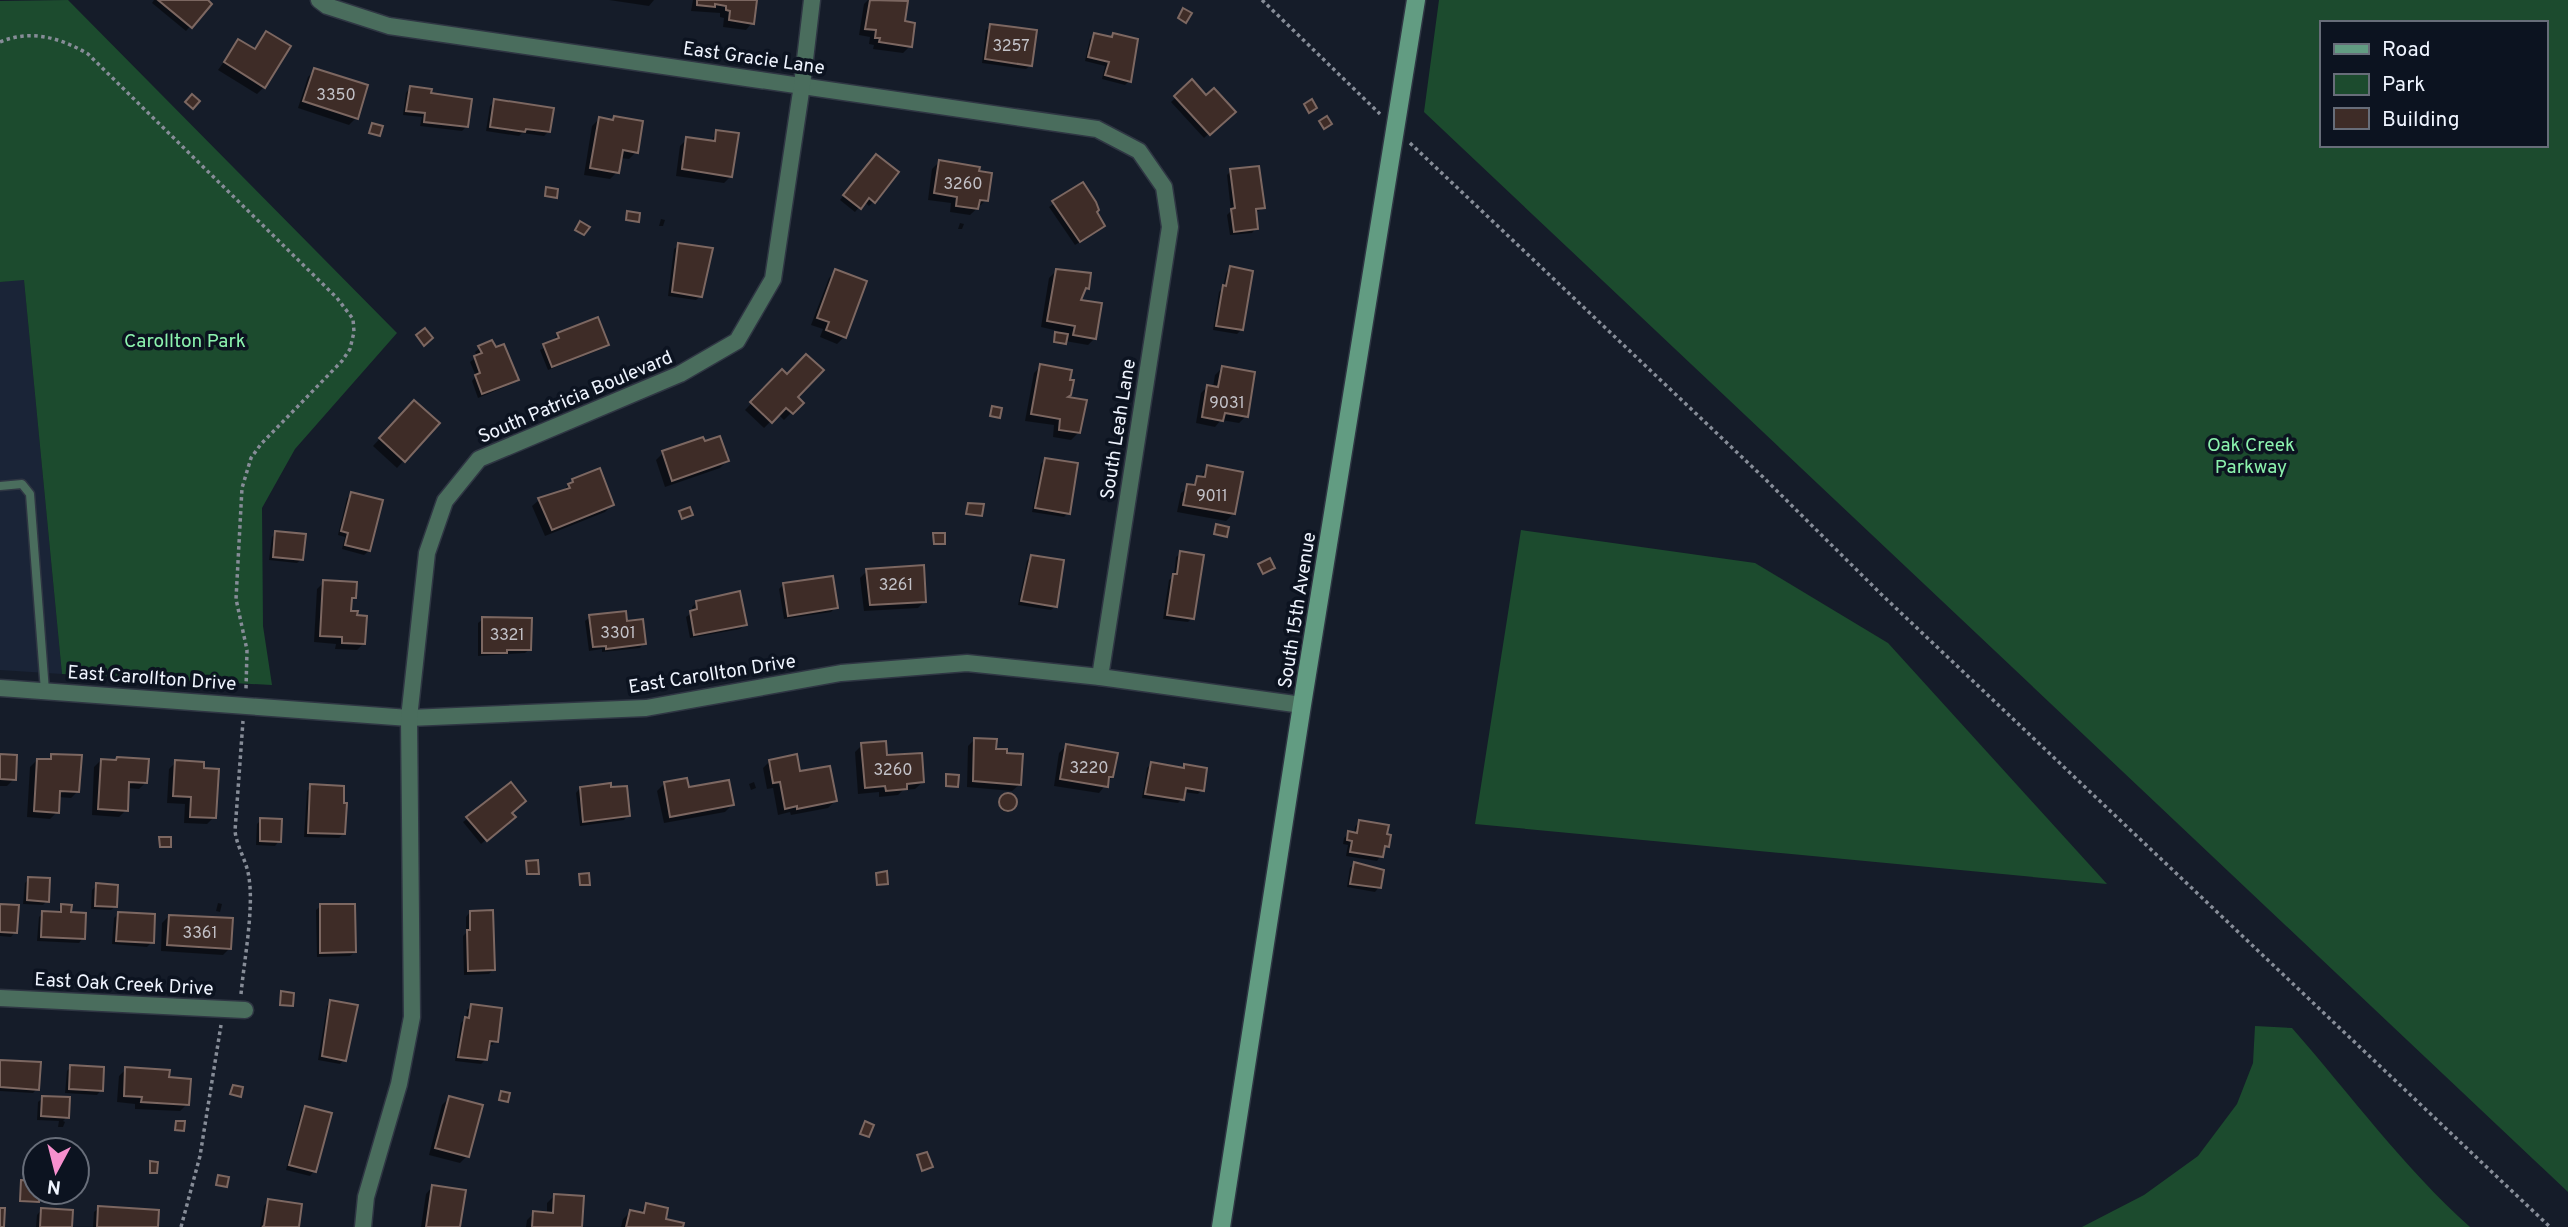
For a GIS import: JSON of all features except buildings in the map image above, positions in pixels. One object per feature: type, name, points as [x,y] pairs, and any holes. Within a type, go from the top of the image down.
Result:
[{"type":"street","name":"East Gracie Lane","points":[[320,0],[327,6],[389,26],[1097,129],[1139,151],[1164,187]]},
{"type":"street","name":"South Patricia Boulevard","points":[[363,1227],[366,1197],[399,1084],[412,1017],[409,718],[427,553],[445,501],[479,459],[680,374],[737,341],[773,279],[813,0]]},
{"type":"street","name":"South 15th Avenue","points":[[1221,1227],[1416,0]]},
{"type":"street","name":"South Leah Lane","points":[[1100,677],[1170,227],[1164,187]]},
{"type":"street","name":"East Carollton Drive","points":[[0,688],[409,718],[646,708],[841,673],[967,663],[1100,677],[1302,705]]},
{"type":"street","name":"East Oak Creek Drive","points":[[0,998],[236,1010]]},
{"type":"lane","points":[[0,486],[22,484],[30,494],[45,691]]},
{"type":"path","points":[[1262,0],[1384,118]]},
{"type":"path","points":[[0,43],[11,38],[43,36],[66,42],[88,54],[337,298],[351,315],[354,332],[349,352],[268,435],[255,452],[247,468],[241,494],[236,598],[247,650],[235,831],[237,843],[246,858],[250,881],[236,1010],[181,1227]]},
{"type":"path","points":[[1407,140],[1763,477],[1881,594],[2550,1227]]},
{"type":"shaded area","points":[[24,279],[62,674],[0,670],[0,282]]},
{"type":"green space","name":"Carollton Park","points":[[68,0],[397,333],[295,449],[262,508],[263,626],[272,685],[62,674],[24,280],[0,282],[0,1]]},
{"type":"green space","name":"Oak Creek Parkway","points":[[1439,0],[2568,0],[2568,1192],[1424,112]]},
{"type":"green space","points":[[1521,530],[1755,563],[1888,643],[2107,884],[1475,824]]},
{"type":"green space","points":[[2255,1026],[2292,1028],[2400,1156],[2470,1227],[2082,1227],[2144,1195],[2198,1156],[2237,1104],[2253,1063]]}]
